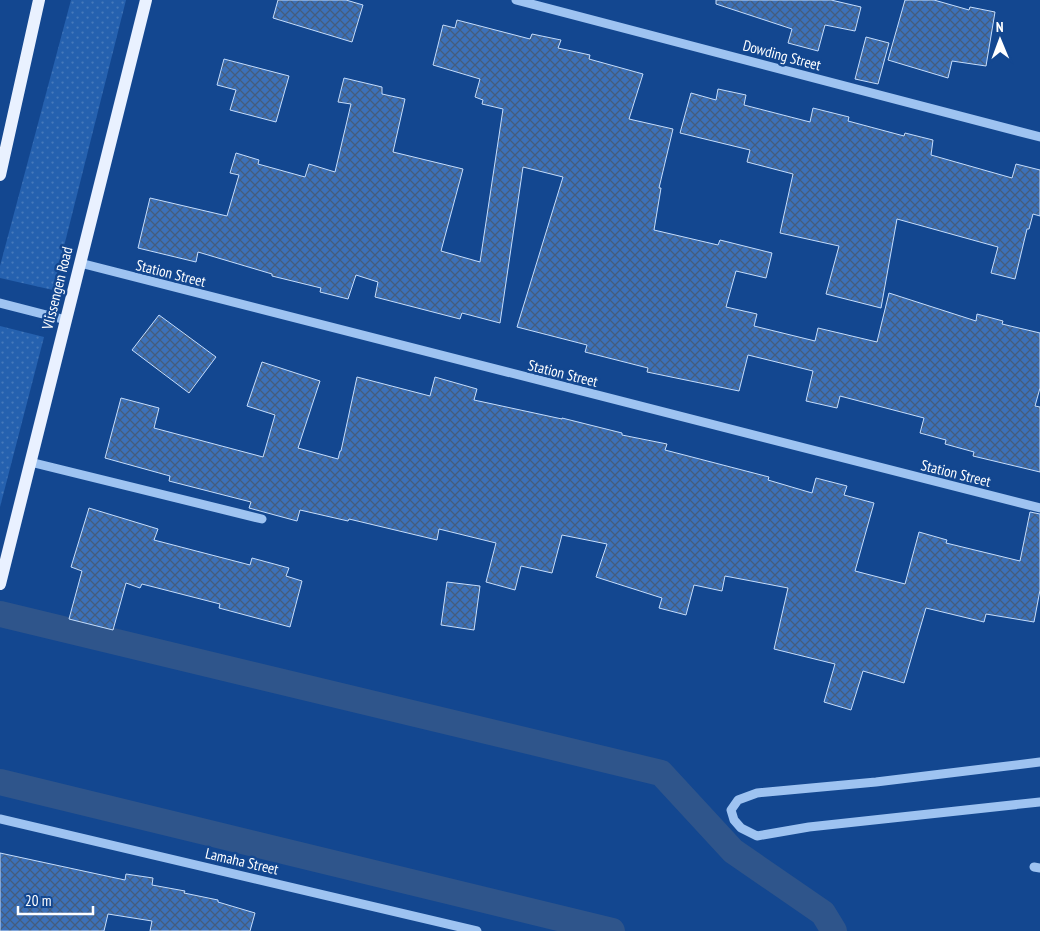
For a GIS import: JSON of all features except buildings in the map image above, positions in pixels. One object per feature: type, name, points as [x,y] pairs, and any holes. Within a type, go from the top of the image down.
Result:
[{"type":"main road","points":[[0,175],[39,0]]},
{"type":"main road","name":"Vlissengen Road","points":[[0,584],[146,0]]},
{"type":"street","name":"Dowding Street","points":[[516,0],[1040,137]]},
{"type":"street","name":"Station Street","points":[[80,264],[1040,508]]},
{"type":"street","points":[[0,303],[66,320]]},
{"type":"street","points":[[30,462],[262,519]]},
{"type":"street","points":[[1040,762],[876,782],[757,793],[738,800],[731,810],[734,820],[741,828],[757,836],[809,827],[1040,802]]},
{"type":"street","name":"Lamaha Street","points":[[0,819],[477,931]]},
{"type":"shaded area","points":[[71,0],[126,0],[53,290],[0,278],[0,266]]},
{"type":"shaded area","points":[[0,326],[44,337],[0,507]]},
{"type":"waterway","points":[[0,614],[661,773],[733,851],[823,913],[834,931]]},
{"type":"waterway","points":[[0,782],[612,931]]}]
